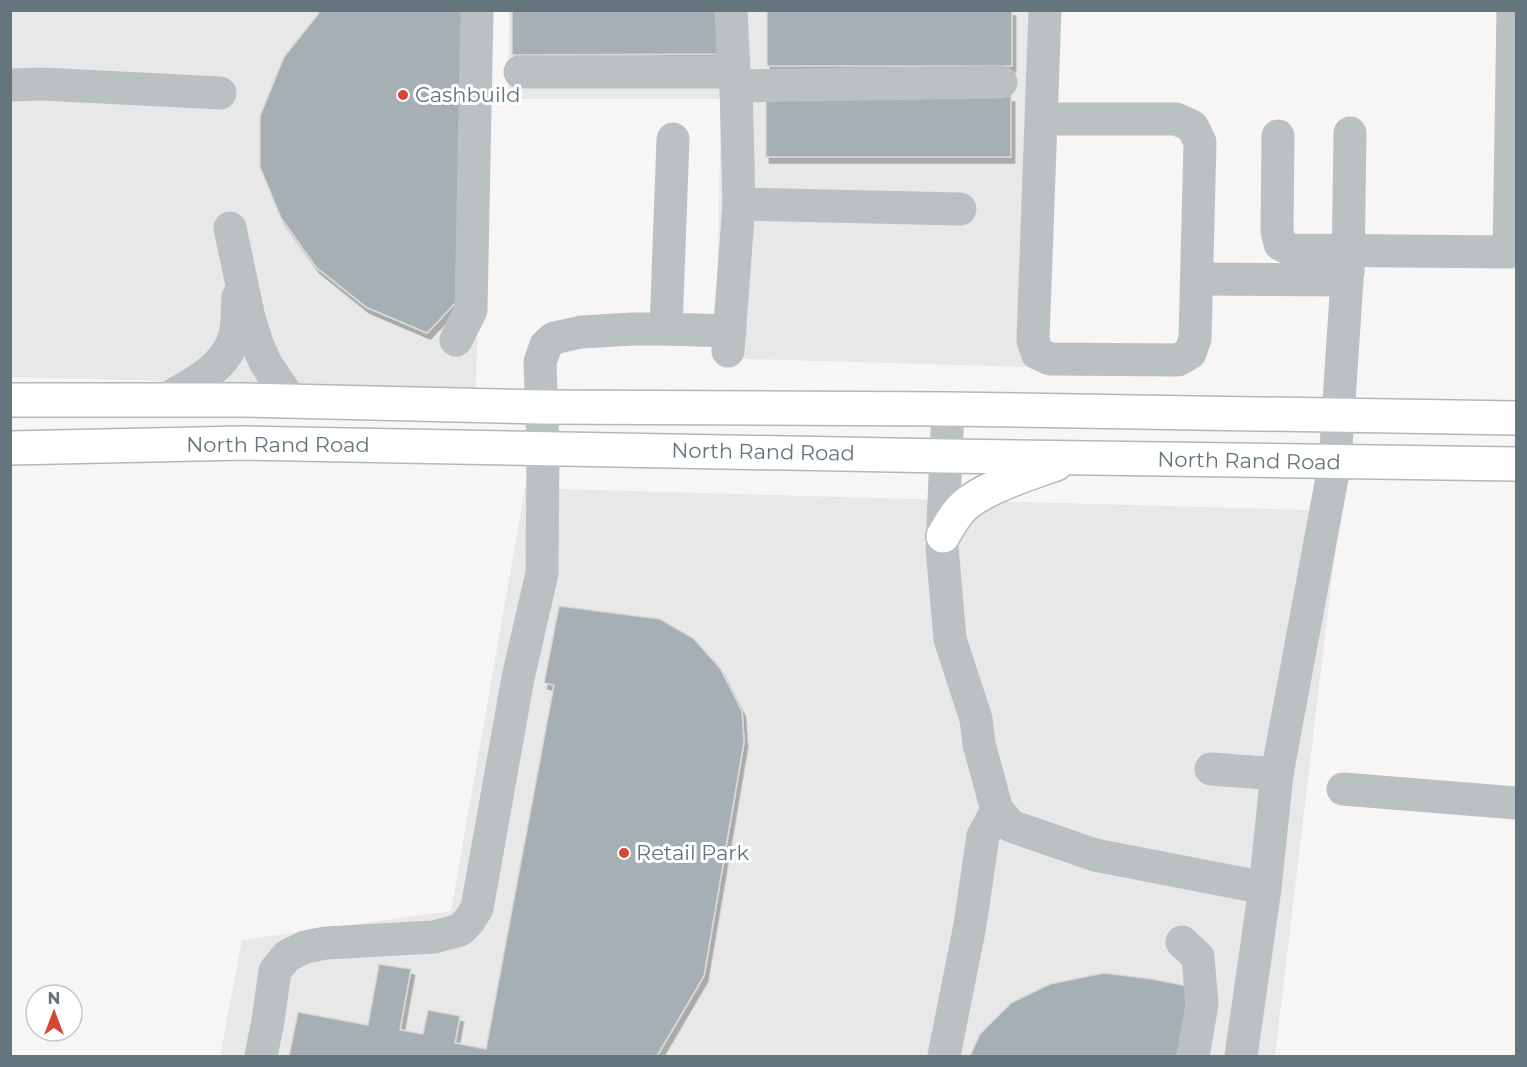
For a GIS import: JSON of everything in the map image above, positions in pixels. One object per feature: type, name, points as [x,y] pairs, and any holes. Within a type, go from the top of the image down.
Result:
[{"type":"main road","name":"North Rand Road","points":[[10,400],[291,401],[1516,418]]},
{"type":"main road","name":"North Rand Road","points":[[10,448],[243,443],[1516,464]]},
{"type":"main road","points":[[943,536],[962,507],[974,498],[988,490],[1071,458]]},
{"type":"street","points":[[456,340],[471,310],[477,10]]},
{"type":"street","points":[[261,1056],[275,971],[287,956],[305,947],[326,943],[434,938],[460,930],[477,908],[518,678],[542,573],[543,448],[540,362],[546,345],[554,338],[581,332],[633,329],[666,329],[729,341],[739,204],[731,10]]},
{"type":"street","points":[[1041,119],[1176,119],[1192,126],[1200,142],[1195,339],[1190,353],[1178,360],[1050,358],[1037,353],[1033,340],[1041,119],[1045,10]]},
{"type":"street","points":[[1197,279],[1513,253],[1513,10]]},
{"type":"street","points":[[520,72],[735,79],[1001,82]]},
{"type":"street","points":[[10,85],[42,84],[220,93]]},
{"type":"street","points":[[1240,1056],[1265,888],[1277,774],[1335,462],[1348,265],[1350,133]]},
{"type":"street","points":[[1278,135],[1277,231],[1281,244],[1292,250],[1348,265]]},
{"type":"street","points":[[666,329],[673,139]]},
{"type":"street","points":[[739,204],[960,209]]},
{"type":"street","points":[[230,228],[249,318],[258,346],[266,364],[291,401]]},
{"type":"street","points":[[164,400],[199,380],[220,362],[230,349],[235,334],[240,277]]},
{"type":"street","points":[[948,409],[942,547],[950,639],[976,719],[979,744],[997,810],[1011,826],[1095,855],[1265,888]]},
{"type":"street","points":[[1211,769],[1277,774]]},
{"type":"street","points":[[1343,789],[1516,803]]},
{"type":"street","points":[[944,1056],[970,925],[983,836],[997,810]]},
{"type":"street","points":[[1182,942],[1198,957],[1202,1004],[1193,1056]]},
{"type":"shaded area","points":[[11,11],[486,11],[476,389],[11,377]]},
{"type":"shaded area","points":[[509,11],[1029,11],[1028,367],[716,358],[721,99],[508,99]]},
{"type":"shaded area","points":[[525,488],[1340,511],[1275,1056],[220,1056],[242,940],[451,911]]},
{"type":"building","points":[[319,10],[465,10],[462,296],[427,333],[366,307],[316,267],[281,218],[260,167],[260,116],[284,57]]},
{"type":"building","points":[[512,10],[718,10],[718,54],[512,55]]},
{"type":"building","points":[[767,10],[1012,10],[1012,66],[767,66]]},
{"type":"building","points":[[766,96],[1011,96],[1011,157],[766,157]]},
{"type":"building","name":"Retail Park","points":[[559,606],[660,619],[693,638],[720,668],[742,711],[744,742],[704,976],[657,1056],[289,1056],[298,1012],[368,1025],[379,964],[411,969],[400,1030],[423,1034],[428,1010],[460,1016],[455,1043],[486,1049],[554,685],[544,683]]},
{"type":"building","points":[[1104,973],[1192,987],[1177,1056],[970,1056],[980,1034],[1011,1003],[1050,984]]},
{"type":"place","name":"Cashbuild","points":[[403,95]]},
{"type":"place","name":"Retail Park","points":[[624,853]]}]
